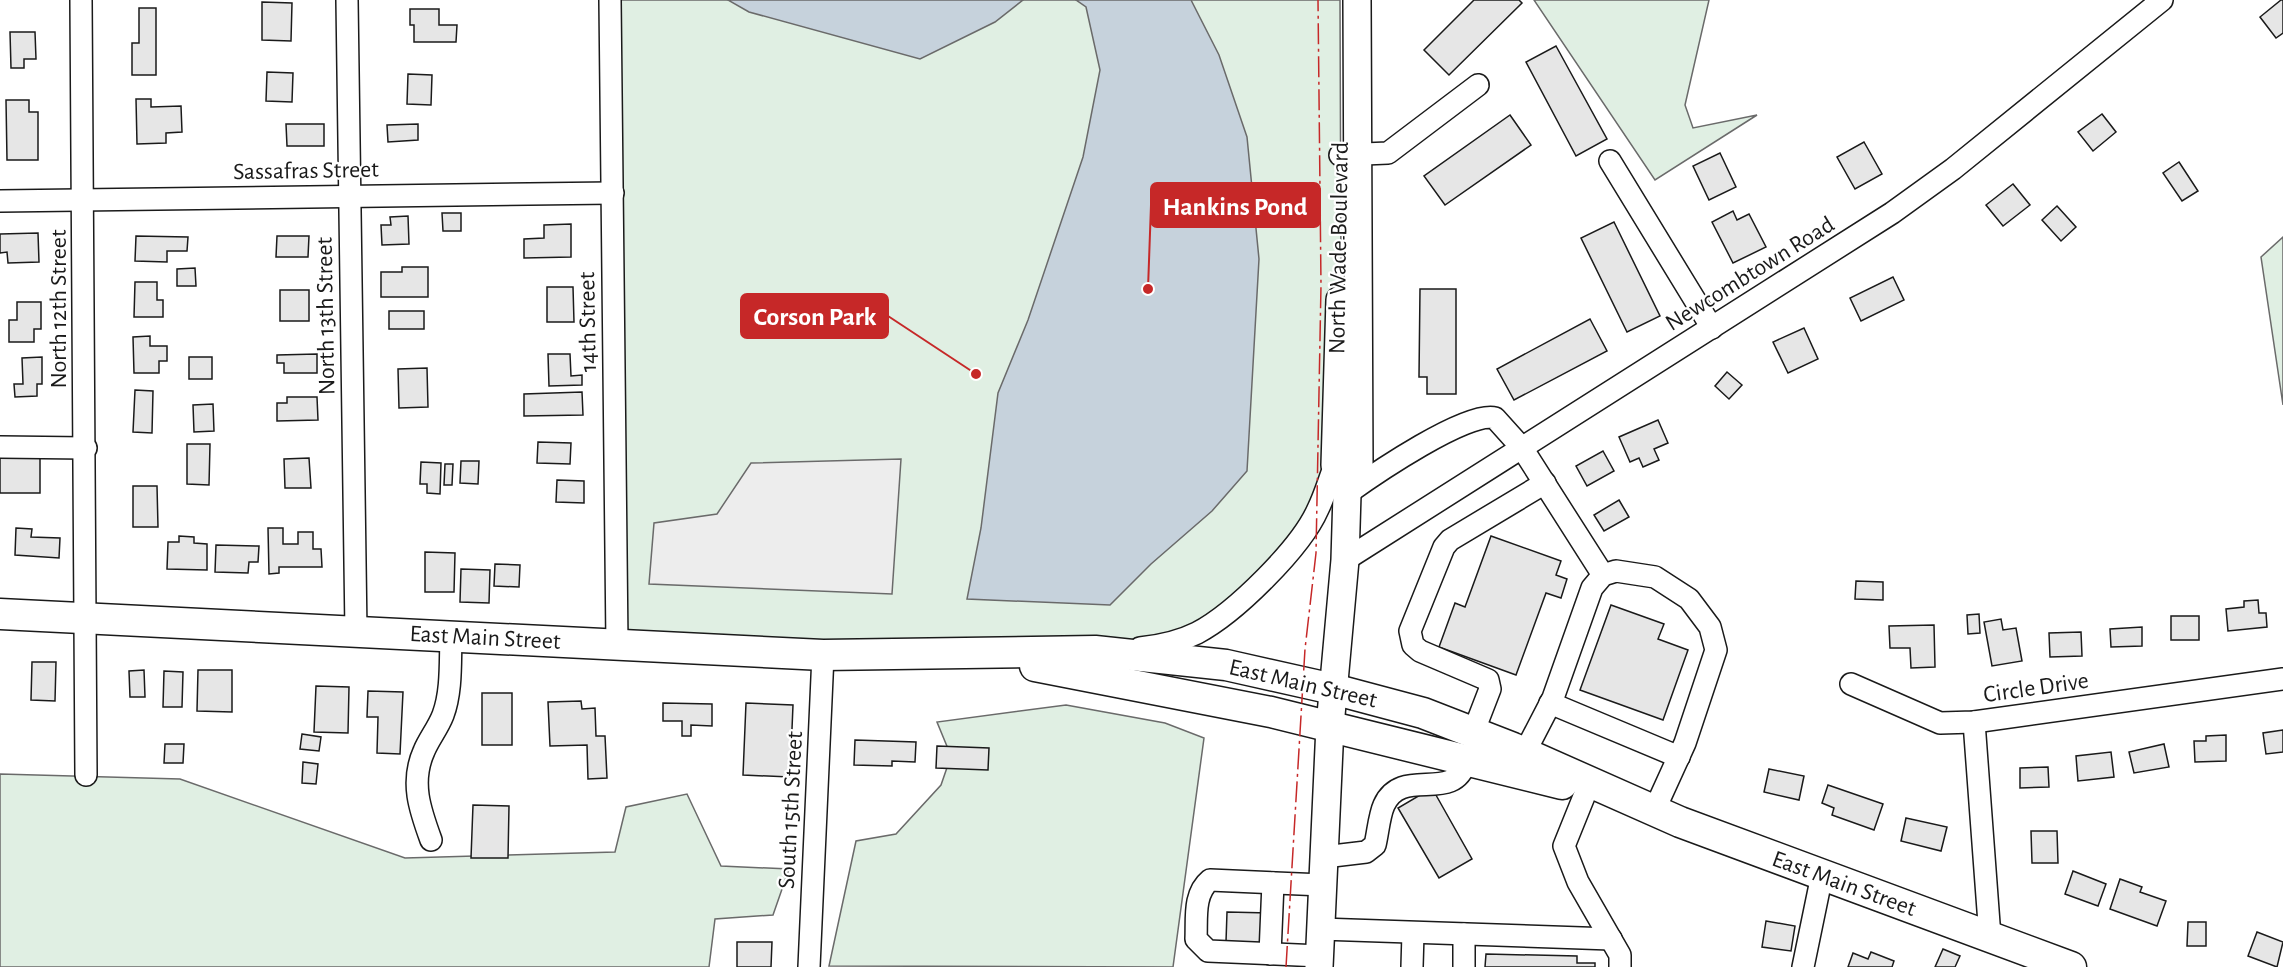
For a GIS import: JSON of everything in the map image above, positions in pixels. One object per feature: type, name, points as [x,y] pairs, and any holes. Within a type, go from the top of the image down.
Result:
[{"type":"highway","name":"East Main Street","points":[[0,614],[823,655],[970,655],[1095,651],[1226,665],[1333,689],[1423,713],[1654,811],[2071,967]]},
{"type":"highway","name":"East Main Street","points":[[970,655],[1178,693],[1330,726],[1466,761],[1619,796]]},
{"type":"main road","name":"North Wade Boulevard","points":[[1319,962],[1330,726],[1345,560],[1347,494],[1359,467],[1349,155],[1340,0]]},
{"type":"main road","name":"North Wade Boulevard","points":[[1347,494],[1335,465],[1341,282],[1357,0]]},
{"type":"street","name":"North 12th Street","points":[[81,0],[86,448],[86,776]]},
{"type":"street","name":"North 13th Street","points":[[347,0],[356,632]]},
{"type":"street","name":"14th Street","points":[[610,0],[617,644]]},
{"type":"street","name":"Newcombtown Road","points":[[1345,560],[1901,207],[1953,169],[2162,0]]},
{"type":"street","points":[[1349,155],[1388,153],[1478,85]]},
{"type":"street","points":[[1610,161],[1713,328]]},
{"type":"street","name":"Sassafras Street","points":[[0,201],[613,193]]},
{"type":"street","points":[[1347,494],[1387,464],[1478,418],[1487,416],[1495,418],[1522,448],[1603,575]]},
{"type":"street","points":[[0,447],[86,448]]},
{"type":"street","points":[[1095,651],[1173,643],[1198,632],[1234,606],[1304,534],[1318,510],[1335,465]]},
{"type":"street","points":[[1473,733],[1490,689],[1488,680],[1420,651],[1413,645],[1410,631],[1439,557],[1450,540],[1545,483]]},
{"type":"street","points":[[1524,754],[1550,703],[1592,588],[1603,575],[1616,571],[1655,577],[1689,599],[1710,627],[1716,650],[1679,757],[1654,811]]},
{"type":"street","points":[[431,840],[418,801],[417,781],[424,750],[444,713],[451,637]]},
{"type":"street","name":"South 15th Street","points":[[809,967],[823,655]]},
{"type":"street","name":"Circle Drive","points":[[1990,937],[1974,722],[2283,679]]},
{"type":"street","points":[[1851,684],[1940,723],[1974,722]]},
{"type":"street","points":[[1550,703],[1679,757]]},
{"type":"street","points":[[1324,857],[1366,852],[1375,845],[1383,806],[1390,796],[1405,787],[1425,782],[1446,784],[1455,780],[1463,773],[1466,761]]},
{"type":"street","points":[[1587,789],[1564,846],[1578,882],[1620,955],[1620,967]]},
{"type":"street","points":[[1803,967],[1822,875]]},
{"type":"street","points":[[1319,962],[1270,954],[1208,951],[1200,946],[1196,939],[1198,900],[1200,891],[1210,880],[1323,885]]},
{"type":"street","points":[[1270,954],[1273,883]]},
{"type":"street","points":[[1321,929],[1611,939]]},
{"type":"street","points":[[1412,967],[1413,933]]},
{"type":"street","points":[[1464,934],[1464,967]]},
{"type":"green space","points":[[610,0],[1340,0],[1341,282],[1335,465],[1287,554],[1173,643],[617,644]]},
{"type":"green space","points":[[1534,0],[1709,0],[1685,105],[1693,128],[1757,115],[1655,180]]},
{"type":"green space","points":[[2283,237],[2283,405],[2261,257]]},
{"type":"green space","points":[[1066,705],[1165,723],[1204,738],[1173,967],[829,966],[856,841],[896,834],[941,785],[951,756],[937,722]]},
{"type":"green space","points":[[0,774],[180,779],[405,858],[615,852],[626,807],[687,794],[721,866],[789,869],[773,915],[715,919],[709,967],[0,967]]},
{"type":"shaded area","points":[[728,0],[1023,0],[995,22],[920,59],[749,12]]},
{"type":"shaded area","points":[[1076,0],[1191,0],[1219,55],[1247,137],[1259,259],[1247,471],[1212,511],[1151,564],[1110,605],[967,599],[981,528],[998,393],[1028,320],[1083,157],[1100,70],[1086,7]]},
{"type":"shaded area","points":[[901,459],[892,594],[649,584],[654,523],[717,514],[751,463]]},
{"type":"building","points":[[1474,0],[1519,0],[1522,3],[1449,75],[1424,50]]},
{"type":"building","points":[[2283,0],[2283,33],[2276,38],[2260,17]]},
{"type":"building","points":[[262,2],[292,3],[291,41],[262,40]]},
{"type":"building","points":[[139,8],[156,8],[156,75],[132,75],[132,43],[139,43]]},
{"type":"building","points":[[410,9],[439,9],[439,25],[457,25],[456,42],[414,42],[414,25],[410,25]]},
{"type":"building","points":[[10,32],[35,32],[36,59],[24,59],[24,68],[11,68]]},
{"type":"building","points":[[1556,46],[1607,139],[1576,156],[1526,62]]},
{"type":"building","points":[[267,72],[293,73],[292,102],[266,101]]},
{"type":"building","points":[[408,74],[432,75],[431,105],[407,104]]},
{"type":"building","points":[[136,99],[151,99],[151,107],[181,106],[182,132],[166,133],[166,143],[137,144]]},
{"type":"building","points":[[6,100],[29,100],[29,112],[38,112],[38,160],[7,160]]},
{"type":"building","points":[[2102,114],[2116,132],[2093,151],[2078,132]]},
{"type":"building","points":[[1510,115],[1531,145],[1445,205],[1424,176]]},
{"type":"building","points":[[286,124],[324,124],[324,146],[287,146]]},
{"type":"building","points":[[418,124],[418,140],[388,142],[387,125]]},
{"type":"building","points":[[1864,142],[1882,174],[1855,189],[1837,157]]},
{"type":"building","points":[[1720,153],[1736,187],[1709,200],[1693,166]]},
{"type":"building","points":[[2179,162],[2198,191],[2182,201],[2163,173]]},
{"type":"building","points":[[2013,184],[2030,205],[2003,226],[1986,205]]},
{"type":"building","points":[[2057,206],[2076,227],[2061,241],[2042,220]]},
{"type":"building","points":[[1733,211],[1737,220],[1749,214],[1766,247],[1733,263],[1712,222]]},
{"type":"building","points":[[442,213],[461,213],[461,231],[443,231]]},
{"type":"building","points":[[408,216],[409,244],[382,245],[381,225],[391,225],[390,217]]},
{"type":"building","points":[[1614,222],[1660,316],[1627,332],[1581,238]]},
{"type":"building","points":[[571,224],[571,257],[524,258],[524,239],[544,238],[544,225]]},
{"type":"building","points":[[38,233],[39,262],[8,263],[7,252],[0,253],[0,234]]},
{"type":"building","points":[[136,236],[188,237],[187,251],[167,251],[167,262],[135,261]]},
{"type":"building","points":[[277,236],[309,236],[308,257],[276,257]]},
{"type":"building","points":[[402,267],[428,267],[428,297],[381,297],[381,272],[402,272]]},
{"type":"building","points":[[195,268],[196,286],[177,286],[177,269]]},
{"type":"building","points":[[1893,277],[1904,300],[1861,321],[1850,298]]},
{"type":"building","points":[[135,282],[157,282],[157,300],[163,300],[163,317],[134,317]]},
{"type":"building","points":[[547,287],[573,287],[574,322],[547,322]]},
{"type":"building","points":[[1420,289],[1456,289],[1456,394],[1427,394],[1427,377],[1419,377]]},
{"type":"building","points":[[280,290],[309,290],[309,321],[280,321]]},
{"type":"building","points":[[17,302],[41,302],[41,329],[34,329],[34,342],[9,342],[9,320],[17,320]]},
{"type":"building","points":[[389,311],[424,311],[424,329],[389,329]]},
{"type":"building","points":[[1590,319],[1607,351],[1514,400],[1497,369]]},
{"type":"building","points":[[1804,328],[1818,359],[1788,373],[1773,342]]},
{"type":"building","points":[[150,336],[150,346],[167,346],[167,361],[159,361],[159,373],[134,373],[133,337]]},
{"type":"building","points":[[317,354],[317,373],[284,373],[284,363],[277,363],[277,355]]},
{"type":"building","points":[[548,354],[570,354],[571,376],[582,375],[582,385],[549,386]]},
{"type":"building","points":[[42,357],[42,384],[37,384],[37,396],[15,397],[14,384],[23,384],[22,358]]},
{"type":"building","points":[[189,357],[212,357],[212,379],[189,379]]},
{"type":"building","points":[[427,368],[428,407],[399,408],[398,369]]},
{"type":"building","points":[[1727,372],[1742,385],[1729,399],[1715,386]]},
{"type":"building","points":[[135,390],[153,391],[152,433],[133,432]]},
{"type":"building","points":[[582,392],[583,415],[524,416],[524,394]]},
{"type":"building","points":[[287,397],[317,397],[318,420],[277,421],[277,403],[287,403]]},
{"type":"building","points":[[213,404],[214,431],[194,432],[193,405]]},
{"type":"building","points":[[1658,420],[1668,443],[1654,449],[1659,460],[1643,467],[1639,458],[1630,462],[1619,437]]},
{"type":"building","points":[[538,442],[571,443],[570,464],[537,463]]},
{"type":"building","points":[[187,444],[210,444],[209,485],[187,484]]},
{"type":"building","points":[[40,451],[40,493],[0,493],[0,452]]},
{"type":"building","points":[[1603,451],[1614,471],[1587,486],[1576,466]]},
{"type":"building","points":[[309,458],[311,488],[285,488],[284,459]]},
{"type":"building","points":[[461,461],[479,461],[478,484],[460,483]]},
{"type":"building","points":[[421,462],[441,463],[440,494],[427,493],[427,484],[420,484]]},
{"type":"building","points":[[445,464],[453,464],[452,485],[444,485]]},
{"type":"building","points":[[557,480],[584,481],[584,503],[556,502]]},
{"type":"building","points":[[133,486],[157,486],[158,527],[133,527]]},
{"type":"building","points":[[1619,500],[1629,517],[1604,531],[1594,515]]},
{"type":"building","points":[[16,528],[32,529],[31,537],[60,538],[59,558],[15,555]]},
{"type":"building","points":[[268,528],[283,528],[283,544],[298,544],[298,532],[313,532],[313,549],[321,549],[322,567],[279,567],[279,573],[269,574]]},
{"type":"building","points":[[179,536],[194,537],[194,543],[207,544],[207,570],[167,569],[168,542],[179,542]]},
{"type":"building","points":[[1491,536],[1561,561],[1556,575],[1567,579],[1561,598],[1546,593],[1516,675],[1439,647],[1455,603],[1465,607]]},
{"type":"building","points":[[216,545],[259,546],[258,562],[249,562],[248,573],[215,572]]},
{"type":"building","points":[[425,552],[455,553],[454,592],[425,592]]},
{"type":"building","points":[[495,564],[520,565],[519,587],[494,586]]},
{"type":"building","points":[[461,569],[490,570],[489,603],[460,602]]},
{"type":"building","points":[[1856,581],[1883,582],[1883,600],[1855,599]]},
{"type":"building","points":[[2258,600],[2259,613],[2266,613],[2267,627],[2228,631],[2226,609],[2244,607],[2244,601]]},
{"type":"building","points":[[1611,605],[1664,624],[1658,639],[1688,650],[1663,720],[1580,690]]},
{"type":"building","points":[[1979,614],[1980,633],[1968,634],[1967,615]]},
{"type":"building","points":[[2171,616],[2199,616],[2199,640],[2171,640]]},
{"type":"building","points":[[2001,619],[2003,630],[2016,628],[2022,661],[1992,666],[1984,622]]},
{"type":"building","points":[[1934,625],[1935,667],[1911,668],[1910,648],[1890,648],[1889,626]]},
{"type":"building","points":[[2142,627],[2142,646],[2111,647],[2110,629]]},
{"type":"building","points":[[2081,632],[2082,656],[2050,657],[2049,633]]},
{"type":"building","points":[[32,662],[56,662],[55,701],[31,700]]},
{"type":"building","points":[[144,670],[145,697],[130,697],[129,671]]},
{"type":"building","points":[[198,670],[232,670],[232,712],[197,711]]},
{"type":"building","points":[[164,671],[183,672],[182,707],[163,707]]},
{"type":"building","points":[[316,686],[349,687],[348,733],[314,732]]},
{"type":"building","points":[[368,691],[403,692],[400,754],[377,753],[378,717],[367,717]]},
{"type":"building","points":[[482,693],[512,693],[512,745],[482,745]]},
{"type":"building","points":[[581,701],[582,709],[595,708],[596,736],[605,736],[607,778],[588,779],[587,745],[550,746],[548,702]]},
{"type":"building","points":[[663,703],[712,704],[712,726],[691,725],[691,736],[682,736],[682,721],[663,721]]},
{"type":"building","points":[[746,703],[793,705],[790,777],[743,775]]},
{"type":"building","points":[[2283,730],[2283,752],[2266,754],[2263,733]]},
{"type":"building","points":[[302,734],[321,737],[319,751],[300,749]]},
{"type":"building","points":[[2226,735],[2226,761],[2195,762],[2194,741],[2206,741],[2206,736]]},
{"type":"building","points":[[855,740],[916,742],[915,762],[892,761],[892,766],[854,765]]},
{"type":"building","points":[[165,744],[184,744],[183,763],[164,763]]},
{"type":"building","points":[[2164,744],[2169,767],[2134,773],[2129,752]]},
{"type":"building","points":[[937,746],[989,748],[988,770],[936,768]]},
{"type":"building","points":[[2111,752],[2114,777],[2078,781],[2076,756]]},
{"type":"building","points":[[303,762],[318,764],[316,784],[302,783]]},
{"type":"building","points":[[2048,767],[2049,787],[2020,788],[2020,768]]},
{"type":"building","points":[[1769,769],[1804,776],[1799,800],[1764,792]]},
{"type":"building","points":[[1828,785],[1883,804],[1874,830],[1832,815],[1834,808],[1822,803]]},
{"type":"building","points":[[1432,788],[1472,859],[1439,878],[1398,808]]},
{"type":"building","points":[[473,805],[509,806],[508,858],[471,858]]},
{"type":"building","points":[[1906,818],[1947,827],[1941,851],[1901,841]]},
{"type":"building","points":[[2031,831],[2057,831],[2058,863],[2032,863]]},
{"type":"building","points":[[2073,871],[2106,884],[2098,906],[2065,894]]},
{"type":"building","points":[[2120,879],[2142,887],[2140,892],[2166,901],[2157,926],[2110,909]]},
{"type":"building","points":[[1227,912],[1269,913],[1268,943],[1226,942]]},
{"type":"building","points":[[1766,921],[1795,926],[1791,951],[1762,947]]},
{"type":"building","points":[[2188,922],[2206,922],[2206,946],[2187,946]]},
{"type":"building","points":[[2257,932],[2283,942],[2277,967],[2248,956]]},
{"type":"building","points":[[737,942],[772,942],[771,967],[737,967]]},
{"type":"building","points":[[1943,949],[1960,956],[1955,967],[1935,967]]},
{"type":"building","points":[[1871,952],[1894,961],[1892,967],[1848,967],[1853,953],[1868,959]]},
{"type":"building","points":[[1486,954],[1577,956],[1577,963],[1595,963],[1595,967],[1485,967]]},
{"type":"power","points":[[1286,967],[1305,649],[1316,553],[1321,285],[1318,0]]},
{"type":"place","name":"Hankins Pond","points":[[1148,289]]},
{"type":"place","name":"Corson Park","points":[[976,374]]}]
